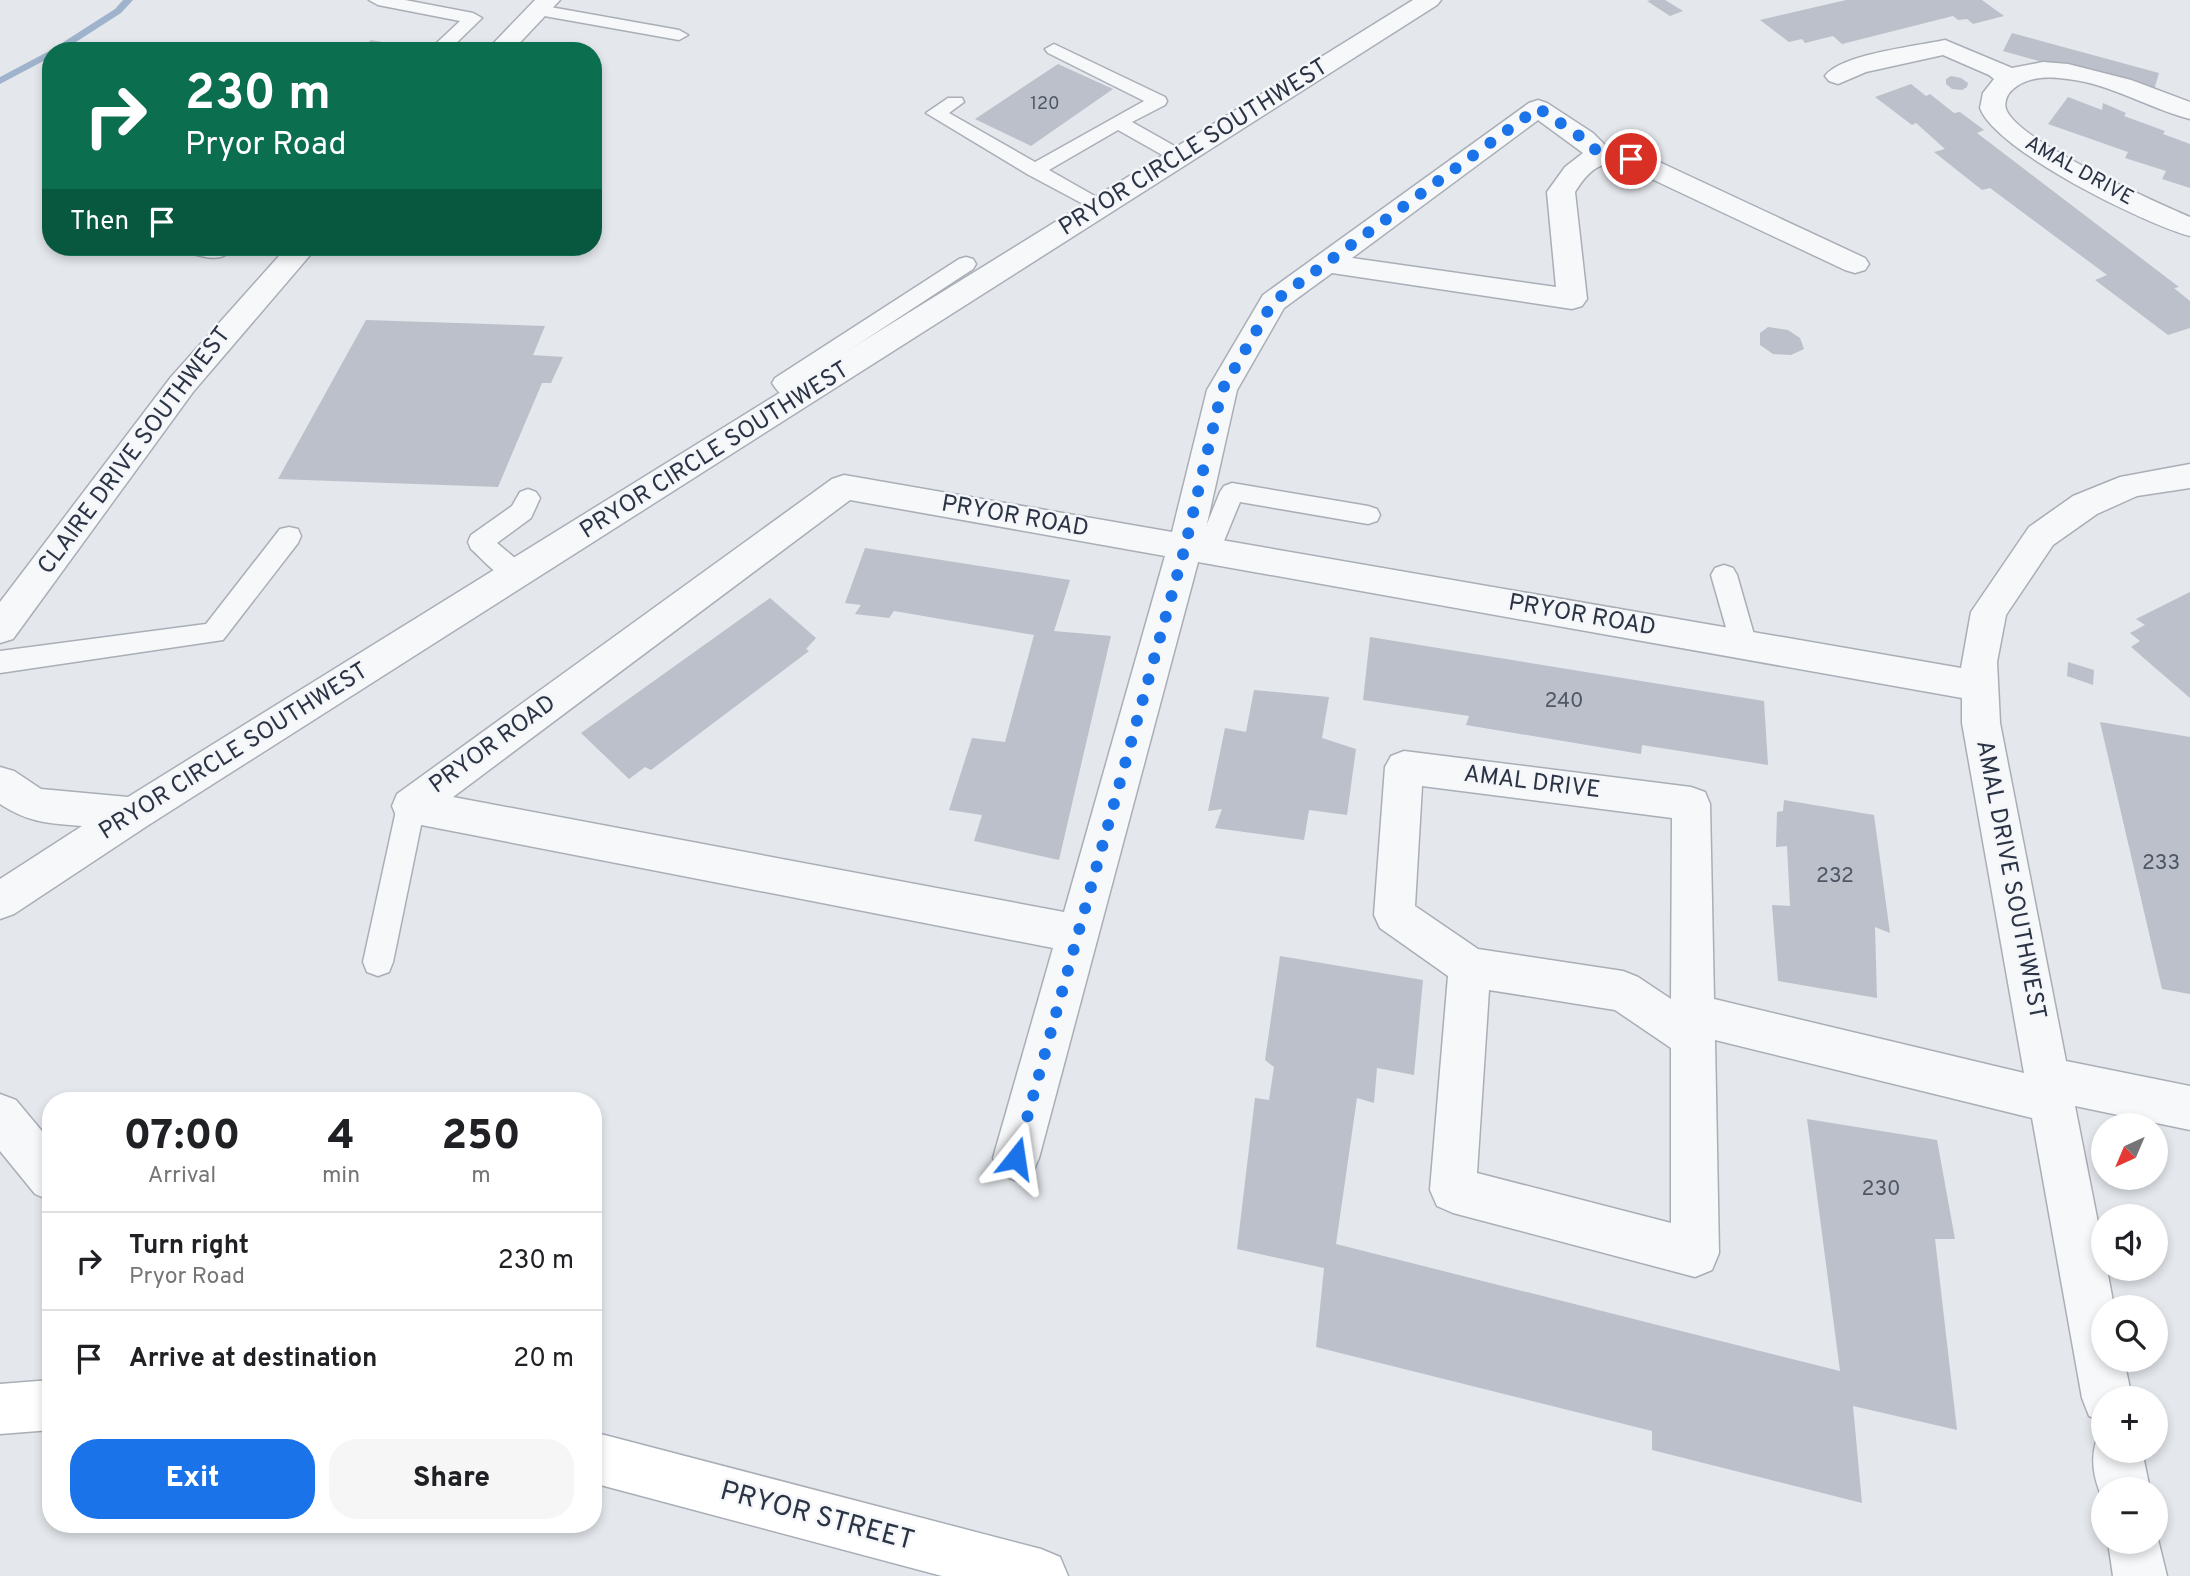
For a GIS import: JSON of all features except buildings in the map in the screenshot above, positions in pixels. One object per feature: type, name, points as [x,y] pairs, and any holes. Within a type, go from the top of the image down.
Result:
[{"type":"main road","points":[[0,1409],[42,1406]]},
{"type":"main road","name":"PRYOR STREET","points":[[602,1459],[1041,1576]]},
{"type":"street","name":"PRYOR CIRCLE SOUTHWEST","points":[[0,901],[133,814],[801,397],[971,267],[1100,207],[1429,0]]},
{"type":"street","points":[[507,42],[544,5]]},
{"type":"street","points":[[1838,76],[1858,66],[1944,47],[1998,70],[2009,78],[2042,69],[2069,71],[2104,80],[2190,111]]},
{"type":"street","name":"AMAL DRIVE","points":[[2009,78],[1999,88],[1992,102],[1994,113],[2018,138],[2114,193],[2190,227]]},
{"type":"street","points":[[1016,1158],[1079,933],[1197,549],[1222,390],[1273,302],[1538,108],[1584,139],[1600,154]]},
{"type":"street","points":[[1326,263],[1572,299],[1561,192],[1570,176],[1586,160],[1600,154],[1621,155],[1631,159],[1855,264]]},
{"type":"street","name":"CLAIRE DRIVE SOUTHWEST","points":[[0,629],[181,382],[264,286],[294,256]]},
{"type":"street","name":"AMAL DRIVE SOUTHWEST","points":[[2105,1386],[1981,723],[1979,662],[1989,612],[2041,536],[2085,505],[2132,485],[2190,476]]},
{"type":"street","name":"PRYOR ROAD","points":[[411,806],[844,487],[1980,687]]},
{"type":"street","name":"AMAL DRIVE","points":[[1470,967],[1453,1190],[1695,1253],[1693,1026],[1691,804],[1404,766],[1394,915],[1470,967],[1623,990],[1693,1026],[2050,1090],[2190,1108]]},
{"type":"street","points":[[0,783],[34,805],[133,814]]},
{"type":"street","name":"PRYOR ROAD","points":[[411,806],[1079,933]]},
{"type":"street","points":[[0,1116],[42,1167]]},
{"type":"street","points":[[2136,1554],[2140,1576]]},
{"type":"lane","points":[[378,0],[472,18],[447,42]]},
{"type":"lane","points":[[544,5],[679,35]]},
{"type":"lane","points":[[1034,170],[1158,101],[1054,48]]},
{"type":"lane","points":[[955,102],[935,113],[1100,207]]},
{"type":"lane","points":[[1118,122],[1180,157]]},
{"type":"lane","points":[[1197,549],[1232,492],[1368,515]]},
{"type":"lane","points":[[518,575],[480,542],[522,512],[528,498]]},
{"type":"lane","points":[[0,662],[214,633],[289,536]]},
{"type":"lane","points":[[1724,575],[1744,645]]},
{"type":"lane","points":[[378,962],[411,806]]},
{"type":"waterway","points":[[69,42],[118,11],[128,0]]},
{"type":"waterway","points":[[0,81],[42,58]]},
{"type":"route","points":[[1016,1158],[1185,547],[1222,390],[1273,302],[1538,108],[1555,117],[1600,154],[1621,155],[1631,159]]}]
